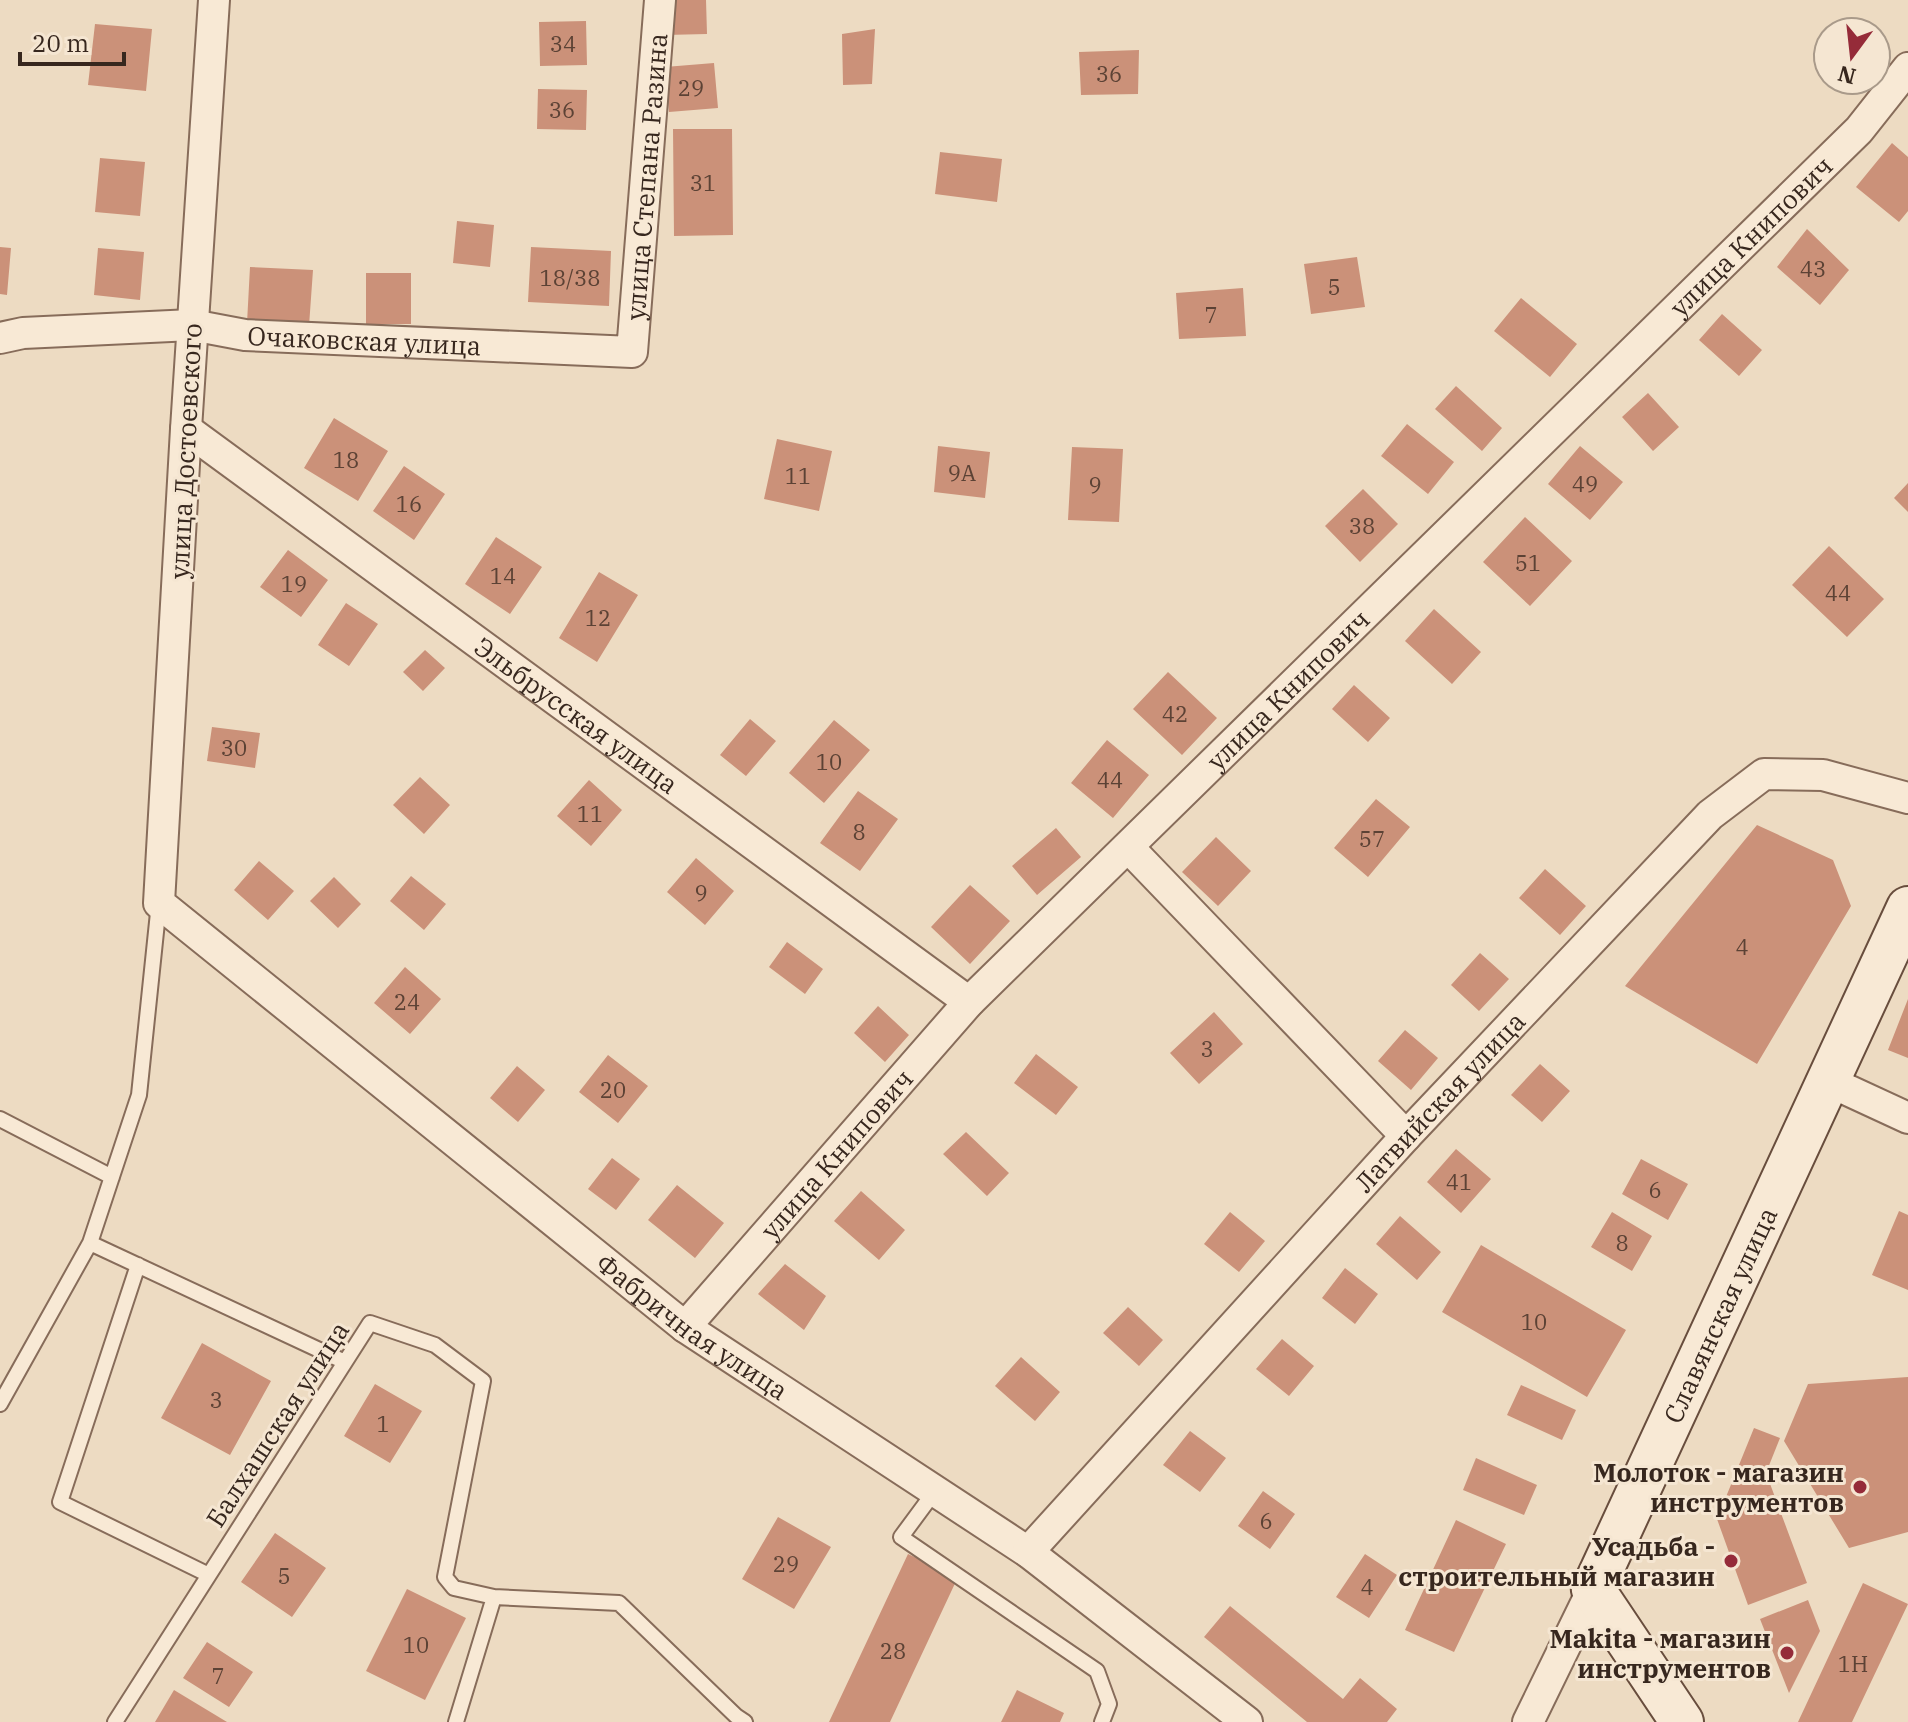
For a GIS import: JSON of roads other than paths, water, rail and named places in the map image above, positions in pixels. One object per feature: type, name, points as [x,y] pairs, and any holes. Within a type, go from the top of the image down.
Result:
[{"type":"main road","name":"Славянская улица","points":[[1593,1589],[1908,908]]},
{"type":"main road","points":[[1593,1589],[1682,1722]]},
{"type":"street","name":"улица Достоевского","points":[[159,903],[214,0]]},
{"type":"street","name":"улица Степана Разина","points":[[632,352],[660,0]]},
{"type":"street","name":"улица Книпович","points":[[685,1327],[969,1002],[1859,130],[1908,68]]},
{"type":"street","name":"Очаковская улица","points":[[0,338],[23,333],[192,325],[245,335],[632,352]]},
{"type":"street","name":"Эльбрусская улица","points":[[186,429],[969,1002]]},
{"type":"street","name":"Латвийская улица","points":[[1028,1552],[1406,1136],[1710,815],[1764,774],[1823,775],[1908,798]]},
{"type":"street","points":[[1128,847],[1406,1136]]},
{"type":"street","name":"Фабричная улица","points":[[159,903],[685,1327],[1028,1552],[1247,1722]]},
{"type":"street","points":[[1828,1081],[1908,1118]]},
{"type":"street","name":"Славянская улица","points":[[1531,1721],[1593,1589]]},
{"type":"lane","points":[[0,1404],[90,1243],[139,1095],[159,903]]},
{"type":"lane","points":[[0,1119],[112,1177]]},
{"type":"lane","points":[[90,1243],[345,1362]]},
{"type":"lane","points":[[138,1265],[60,1502],[209,1575]]},
{"type":"lane","name":"Балхашская улица","points":[[115,1722],[370,1323],[435,1345],[483,1381],[445,1577],[454,1588],[494,1597],[619,1603],[745,1722]]},
{"type":"lane","points":[[935,1491],[901,1537],[1097,1671],[1109,1704],[1102,1722]]},
{"type":"lane","points":[[456,1722],[494,1597]]},
{"type":"place","name":"Молоток - магазин инструментов","points":[[1860,1487]]},
{"type":"place","name":"Усадьба - строительный магазин","points":[[1731,1561]]},
{"type":"place","name":"Makita - магазин инструментов","points":[[1787,1653]]}]
